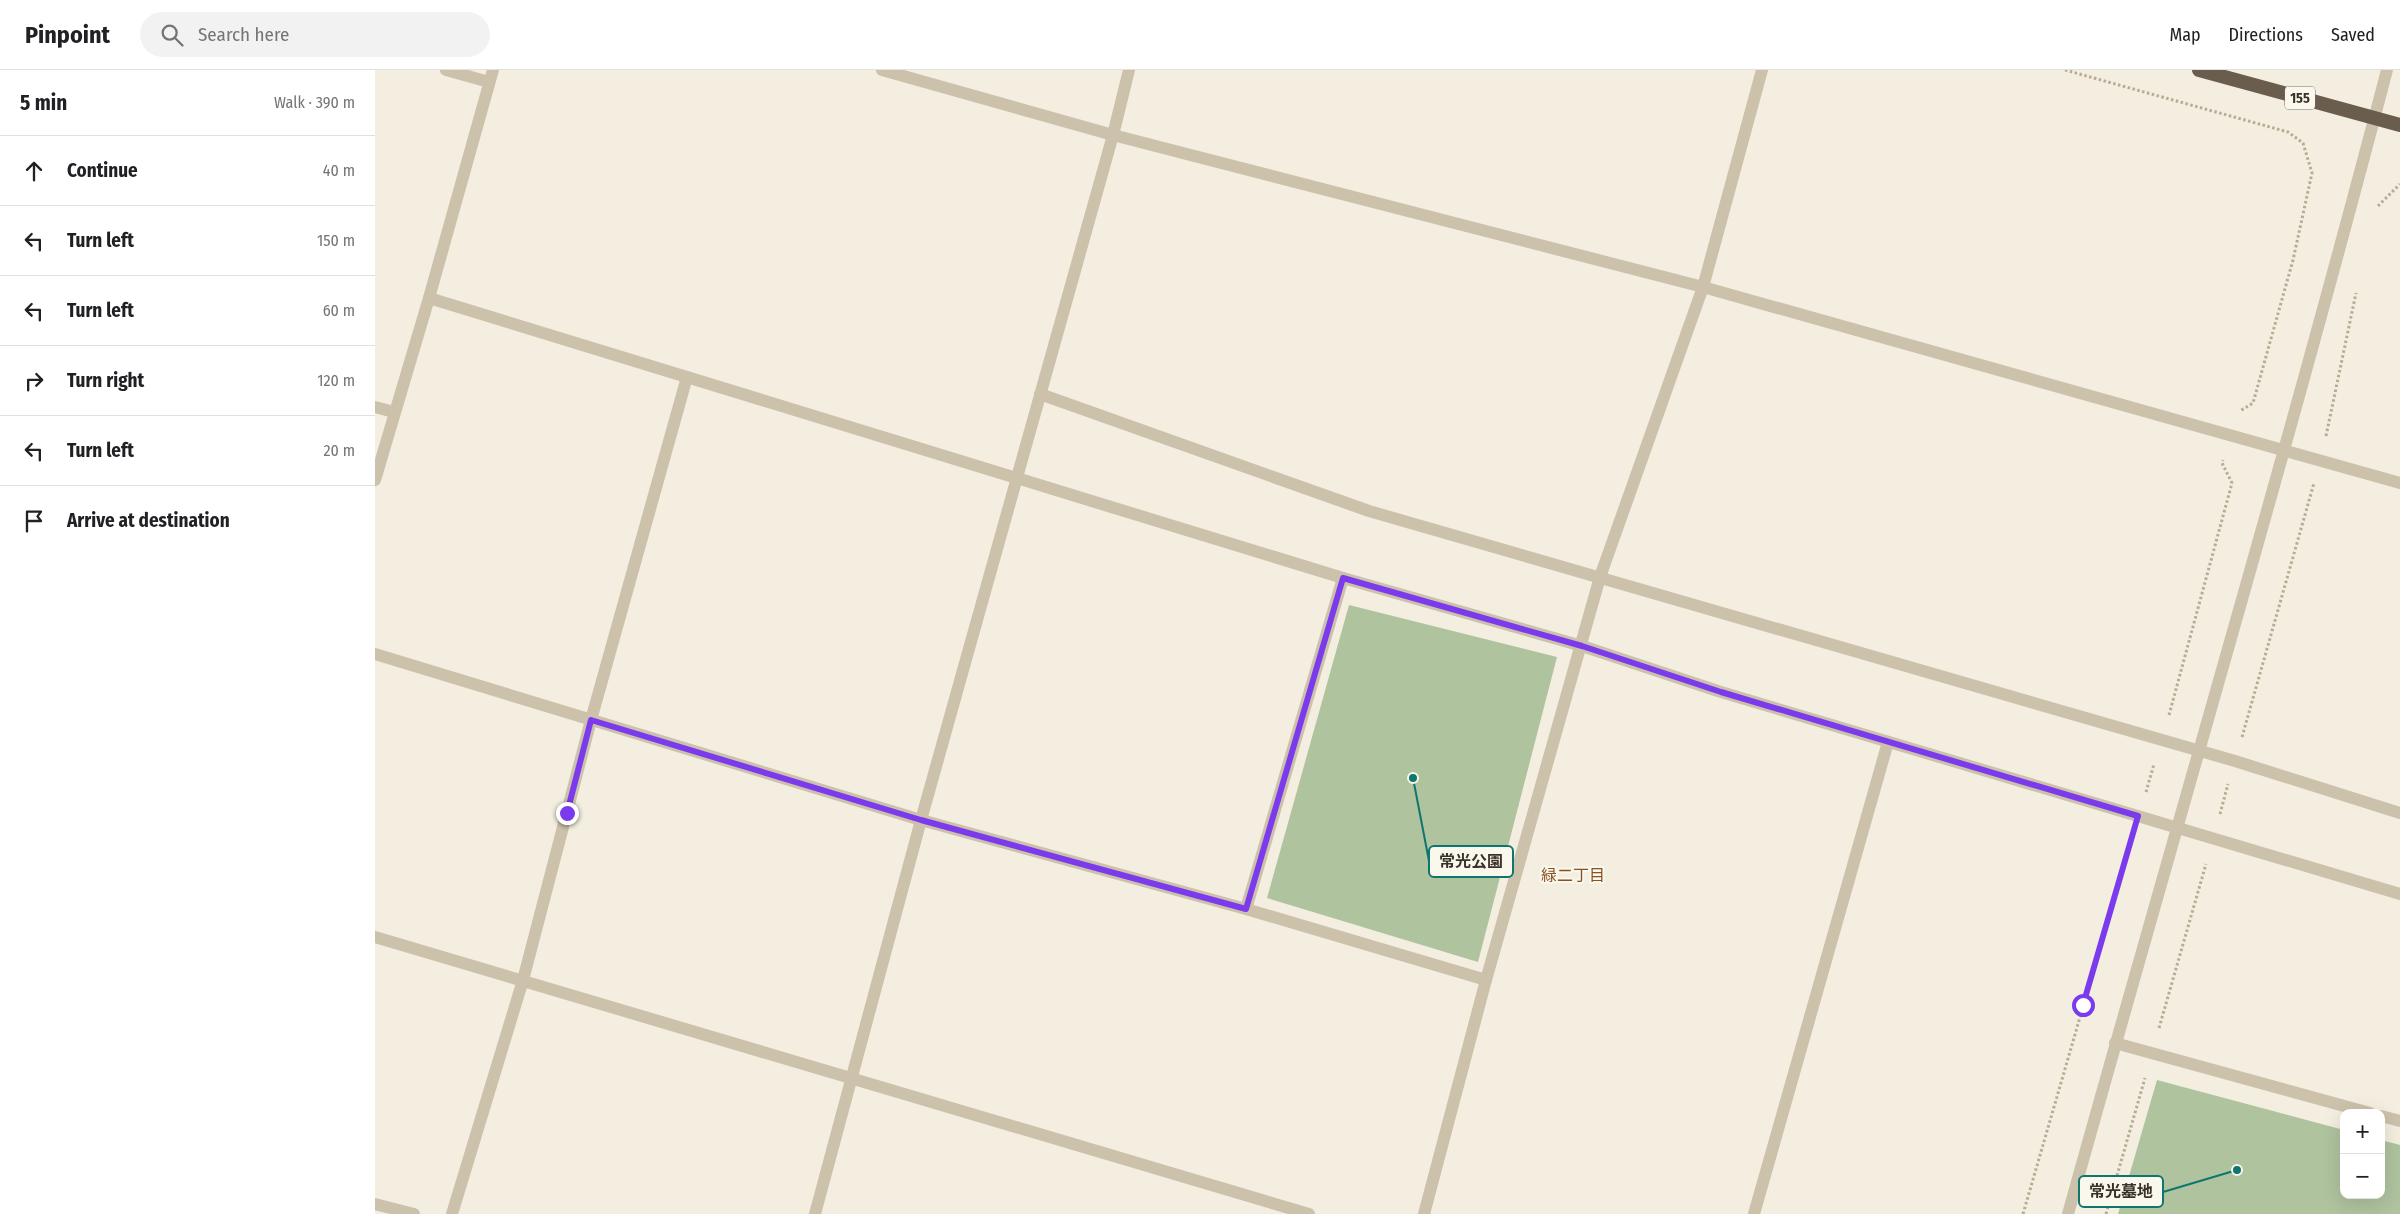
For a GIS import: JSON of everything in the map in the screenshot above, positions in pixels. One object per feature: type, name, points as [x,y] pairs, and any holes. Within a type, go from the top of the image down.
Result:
[{"type":"highway","name":"155","points":[[2199,70],[2400,125]]},
{"type":"street","points":[[375,480],[429,298],[491,76],[446,70]]},
{"type":"street","points":[[882,70],[1113,135],[1703,287],[2400,483]]},
{"type":"street","points":[[815,1214],[921,820],[1113,135],[1129,70]]},
{"type":"street","points":[[1424,1214],[1486,980],[1600,577],[1703,287],[1762,70]]},
{"type":"street","points":[[2067,1214],[2176,826],[2285,450],[2387,70]]},
{"type":"street","points":[[429,298],[1343,578],[1582,646],[1721,692],[2400,894]]},
{"type":"street","points":[[452,1214],[523,980],[591,720],[687,376]]},
{"type":"street","points":[[1041,394],[1369,510],[2162,740],[2400,813]]},
{"type":"street","points":[[375,407],[394,412]]},
{"type":"street","points":[[1246,909],[1343,578]]},
{"type":"street","points":[[375,654],[921,820],[1246,909],[1486,980]]},
{"type":"street","points":[[1754,1214],[1888,742]]},
{"type":"street","points":[[375,937],[1309,1214]]},
{"type":"street","points":[[2115,1043],[2355,1109]]},
{"type":"street","points":[[2385,1117],[2400,1121]]},
{"type":"street","points":[[375,1204],[414,1214]]},
{"type":"path","points":[[2023,1214],[2138,816],[2162,740],[2232,483],[2222,463],[2239,412],[2253,403],[2293,260],[2312,173],[2303,143],[2288,132],[2065,70]]},
{"type":"path","points":[[2373,211],[2400,184]]},
{"type":"path","points":[[2106,1214],[2321,461],[2357,288]]},
{"type":"green space","points":[[1349,605],[1557,657],[1478,962],[1267,898]]},
{"type":"green space","points":[[2157,1080],[2340,1129],[2340,1199],[2385,1199],[2385,1141],[2400,1145],[2400,1214],[2118,1214]]},
{"type":"place","name":"常光公園","points":[[1413,778]]},
{"type":"place","name":"常光墓地","points":[[2237,1170]]},
{"type":"district","name":"緑二丁目","points":[[1573,875]]},
{"type":"route","points":[[567,813],[591,720],[921,820],[1246,909],[1343,578],[1582,646],[1721,692],[2138,816],[2083,1005]]}]
